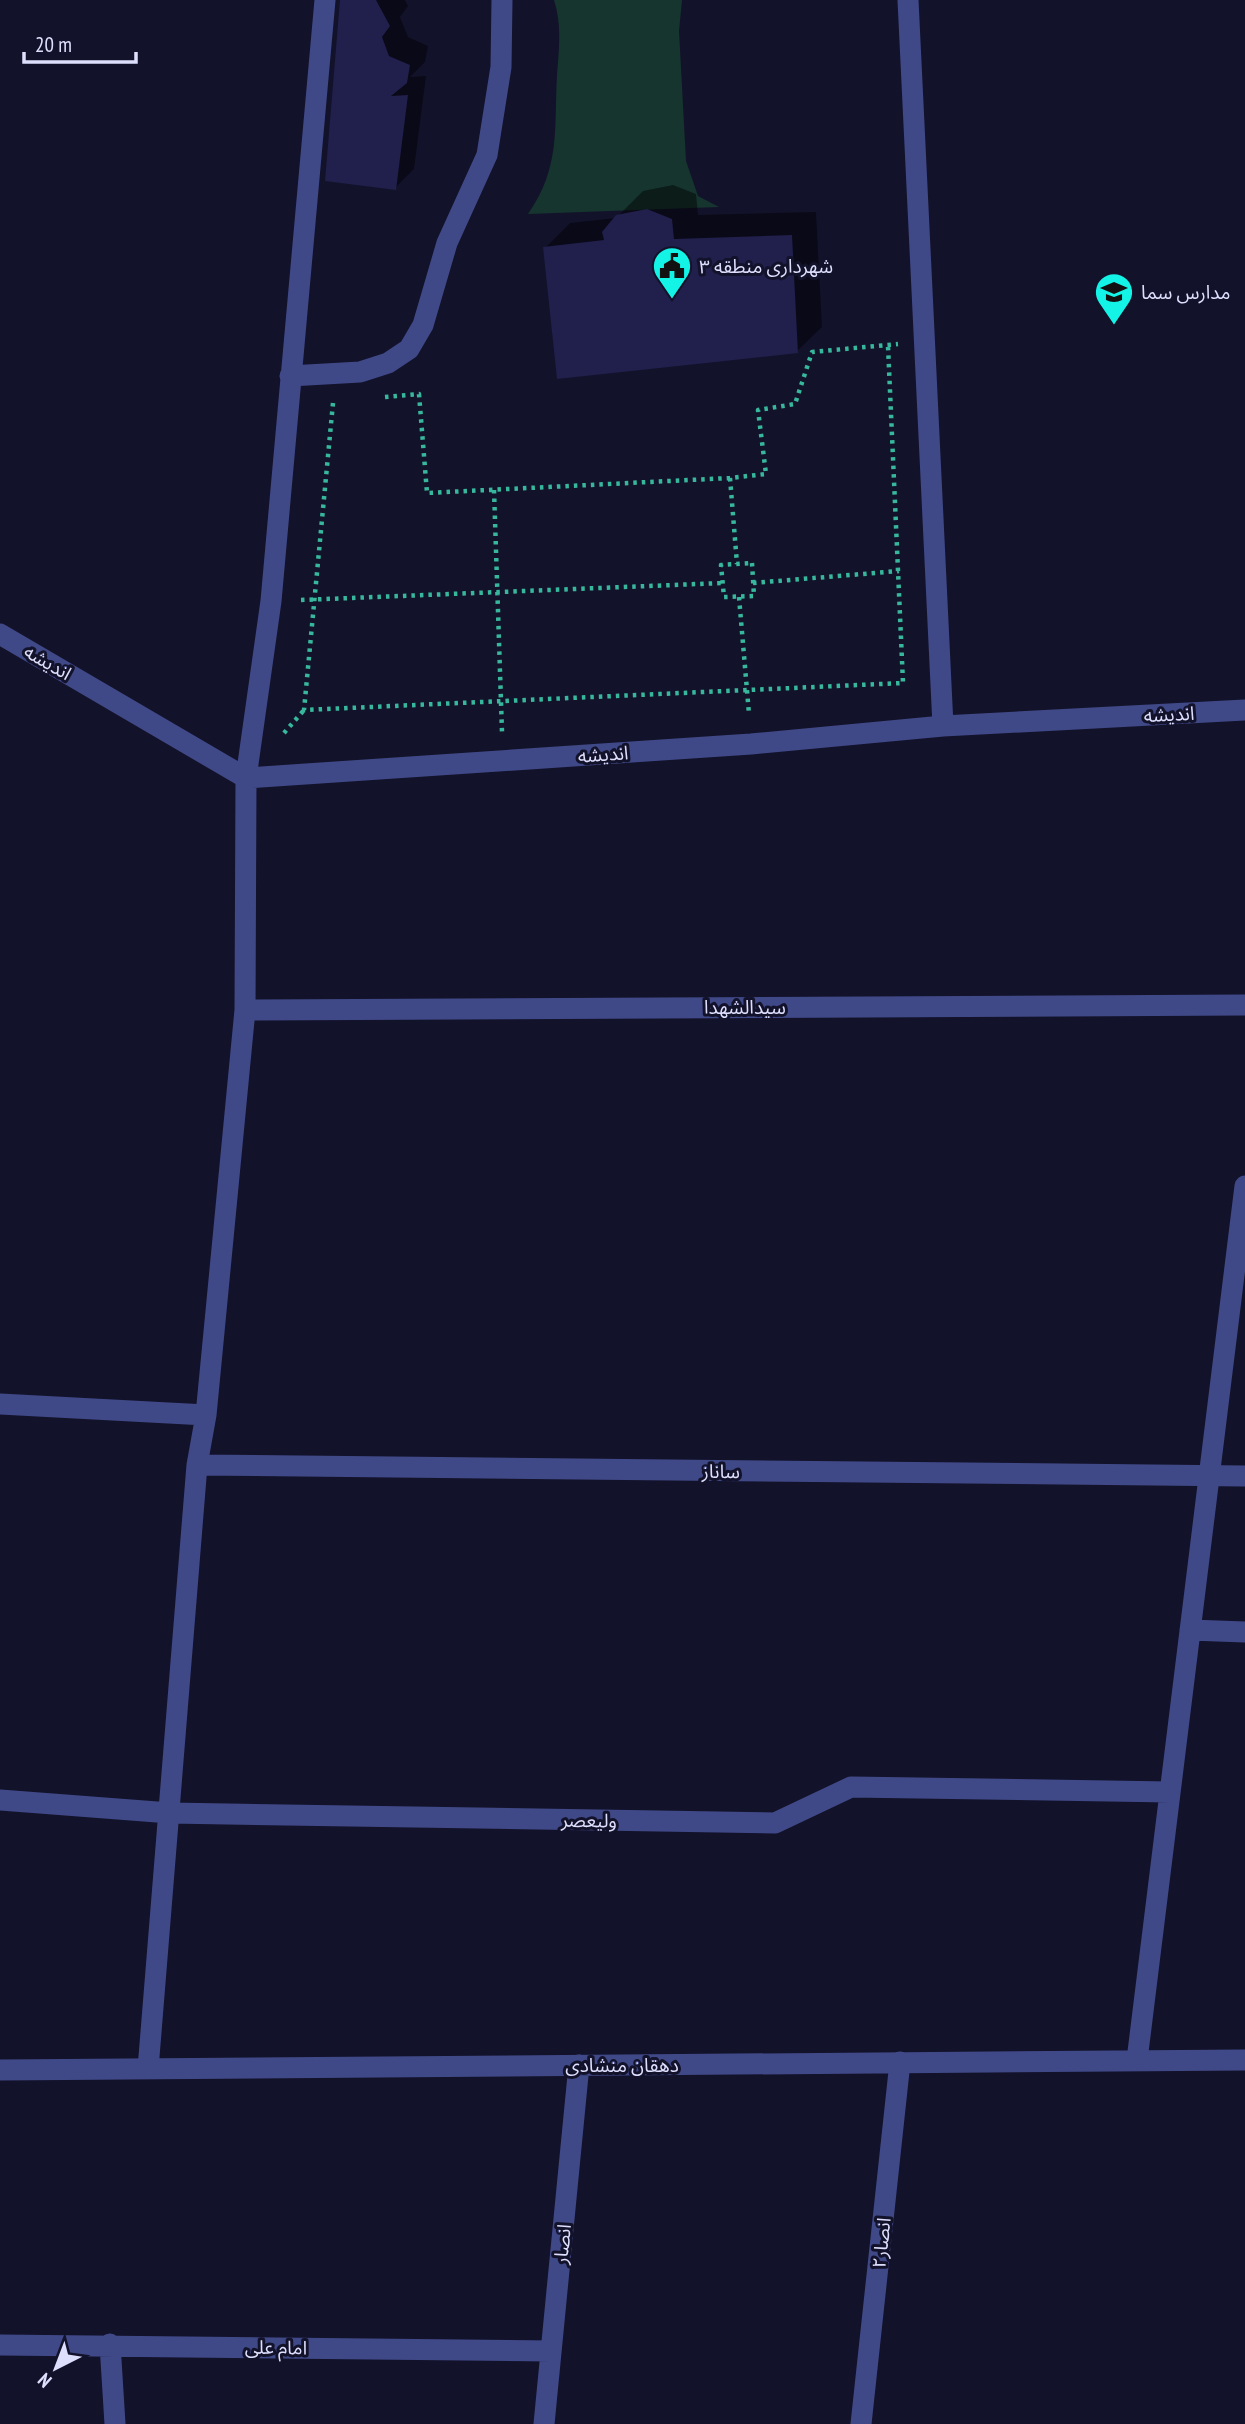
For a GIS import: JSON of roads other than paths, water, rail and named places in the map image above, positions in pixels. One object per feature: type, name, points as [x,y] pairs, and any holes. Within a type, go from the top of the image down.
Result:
[{"type":"street","points":[[148,2069],[197,1465],[206,1415],[245,1010],[246,778],[271,601],[325,0]]},
{"type":"street","points":[[290,376],[360,372],[388,363],[409,349],[423,325],[447,243],[487,155],[502,67],[502,0]]},
{"type":"street","points":[[908,0],[943,726]]},
{"type":"street","name":"اندیشه","points":[[0,634],[246,778],[751,744],[943,726],[1245,710]]},
{"type":"street","name":"سیدالشهدا","points":[[245,1010],[1245,1005]]},
{"type":"street","points":[[1137,2060],[1209,1475],[1240,1262],[1245,1186]]},
{"type":"street","points":[[0,1404],[206,1415]]},
{"type":"street","name":"ساناز","points":[[197,1465],[1245,1476]]},
{"type":"street","points":[[1190,1630],[1245,1632]]},
{"type":"street","name":"ولیعصر","points":[[0,1800],[170,1813],[775,1823],[851,1787],[1170,1792]]},
{"type":"street","name":"دهقان منشادی","points":[[0,2070],[1245,2060]]},
{"type":"street","name":"انصار۲","points":[[862,2424],[900,2062]]},
{"type":"street","name":"انصار","points":[[544,2424],[579,2065]]},
{"type":"street","points":[[110,2344],[115,2424]]},
{"type":"street","name":"امام علی","points":[[0,2345],[110,2344],[551,2351]]},
{"type":"place","name":"شهرداری منطقه ۳","points":[[672,300]]},
{"type":"place","name":"مدارس سما","points":[[1114,326]]}]
